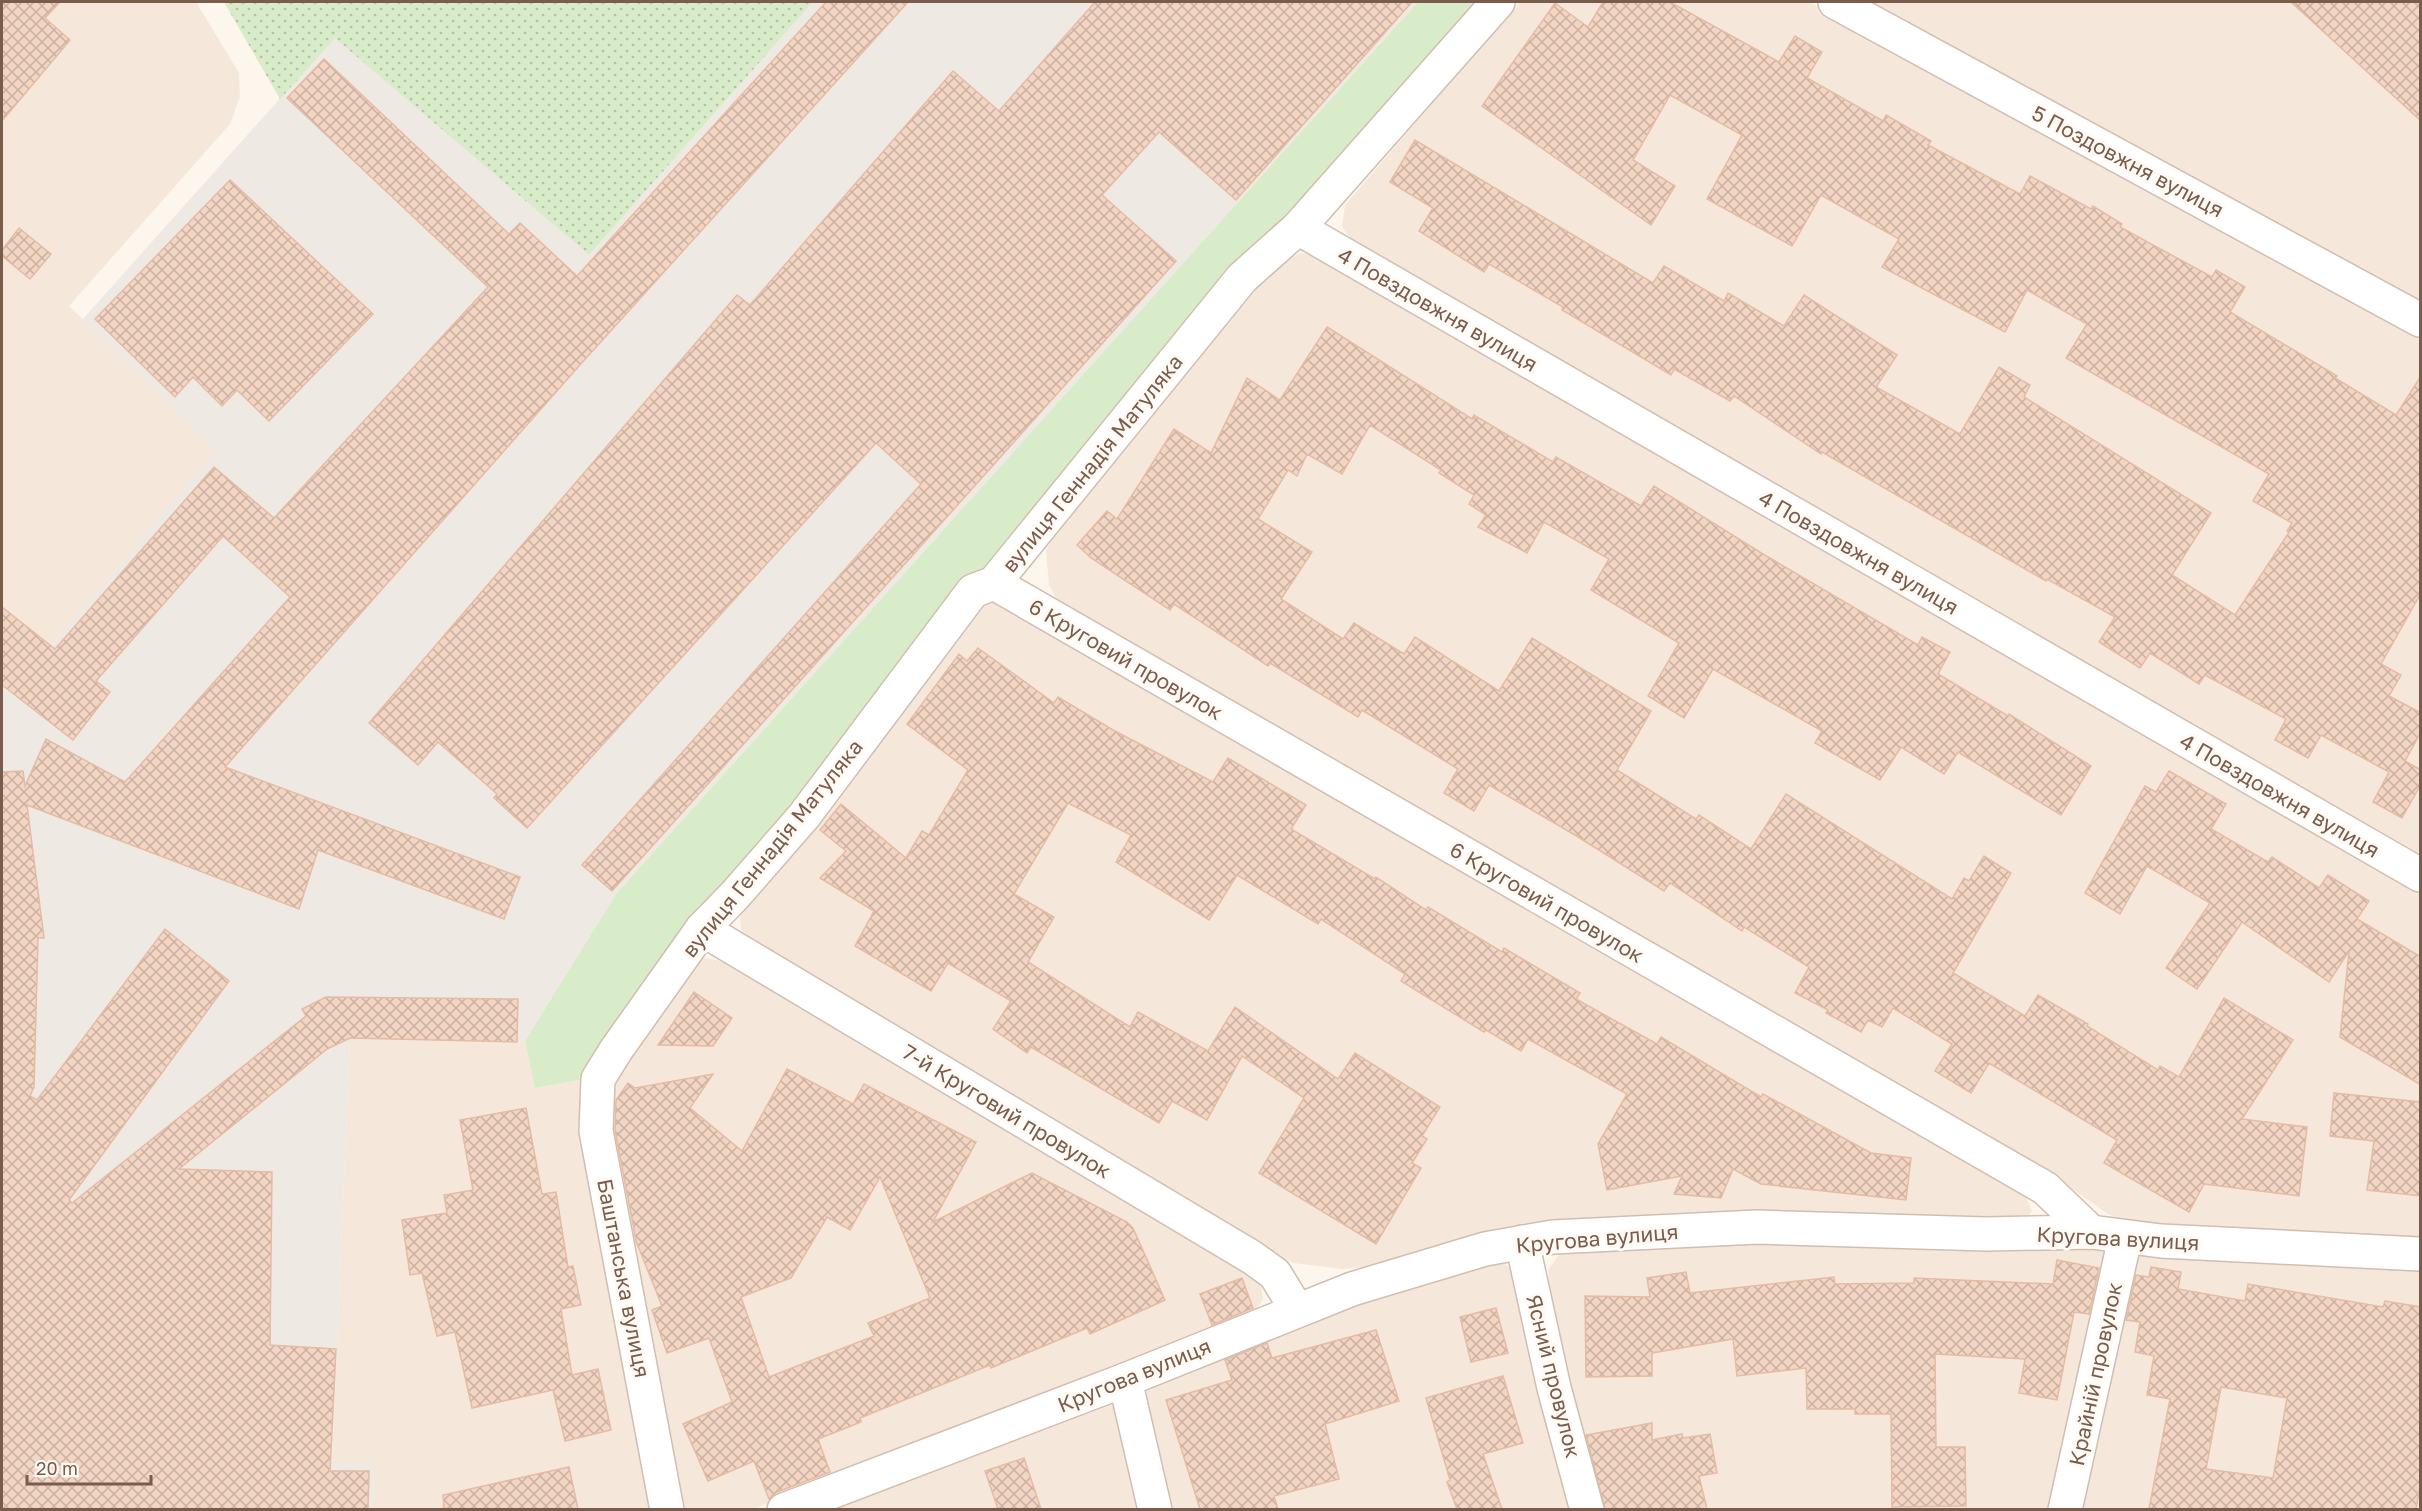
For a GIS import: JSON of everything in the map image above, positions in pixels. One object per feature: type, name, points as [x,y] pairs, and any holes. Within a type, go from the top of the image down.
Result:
[{"type":"street","name":"вулиця Геннадія Матуляка","points":[[616,1050],[702,929],[804,816],[973,591],[994,583],[1242,278],[1298,228],[1498,2]]},
{"type":"street","name":"5 Поздовжня вулиця","points":[[1835,2],[2421,320]]},
{"type":"street","name":"4 Повздовжня вулиця","points":[[1298,228],[2421,875]]},
{"type":"street","name":"6 Круговий провулок","points":[[994,583],[2045,1188],[2091,1232]]},
{"type":"street","name":"7-й Круговий провулок","points":[[702,929],[1253,1258],[1275,1274],[1297,1310]]},
{"type":"street","name":"Баштанська вулиця","points":[[616,1050],[598,1079],[596,1131],[667,1509]]},
{"type":"street","name":"Кругова вулиця","points":[[784,1509],[1125,1380],[1297,1310],[1363,1286],[1485,1249],[1553,1237],[1757,1227],[1986,1234],[2091,1232],[2125,1238],[2421,1254]]},
{"type":"street","name":"Крайній провулок","points":[[2065,1509],[2125,1238]]},
{"type":"street","name":"Ясний провулок","points":[[1522,1242],[1554,1388],[1587,1509]]},
{"type":"street","points":[[1125,1380],[1155,1509]]},
{"type":"shaded area","points":[[2,2],[196,2],[239,73],[240,96],[230,124],[69,306],[217,450],[51,646],[2,607]]},
{"type":"shaded area","points":[[813,2],[1418,2],[616,894],[525,1041],[350,1038],[332,1463],[374,1463],[373,1509],[2,1509],[2,607],[51,646],[216,450],[82,320],[335,37],[589,255]]},
{"type":"shaded area","points":[[1519,2],[1809,2],[2420,336],[2420,859],[1353,242],[1342,227],[1345,205]]},
{"type":"shaded area","points":[[1866,2],[2420,2],[2420,304]]},
{"type":"shaded area","points":[[1301,253],[1322,258],[2352,855],[2420,892],[2420,1241],[2131,1224],[2108,1214],[2054,1176],[1063,610],[1049,585],[1046,550],[1067,511],[1251,292],[1281,262]]},
{"type":"shaded area","points":[[994,602],[1999,1174],[2026,1197],[2032,1211],[2023,1223],[1755,1216],[1537,1223],[1497,1230],[1375,1266],[1342,1269],[1294,1263],[1257,1249],[750,940],[741,929],[740,918],[745,901],[979,605]]},
{"type":"shaded area","points":[[704,958],[721,961],[1247,1268],[1261,1283],[1263,1299],[1255,1312],[1238,1322],[753,1509],[680,1509],[604,1129],[608,1081],[692,964]]},
{"type":"shaded area","points":[[350,1038],[525,1041],[535,1088],[590,1078],[654,1509],[373,1509],[374,1463],[332,1463]]},
{"type":"shaded area","points":[[1759,1238],[2104,1246],[2111,1255],[2056,1509],[1597,1509],[1547,1296],[1549,1269],[1563,1249]]},
{"type":"shaded area","points":[[2144,1253],[2420,1268],[2420,1509],[2076,1510],[2133,1255]]},
{"type":"shaded area","points":[[1490,1261],[1507,1265],[1516,1276],[1576,1509],[1166,1509],[1144,1395],[1149,1383],[1301,1321]]},
{"type":"shaded area","points":[[1112,1400],[1120,1405],[1144,1510],[818,1510]]},
{"type":"green space","points":[[224,2],[813,2],[589,255],[335,38],[280,99]]},
{"type":"green space","points":[[1418,2],[1478,2],[1308,191],[1236,267],[590,1078],[535,1088],[525,1041],[616,894]]},
{"type":"building","points":[[2,2],[60,2],[45,18],[70,40],[2,121]]},
{"type":"building","points":[[826,2],[908,2],[579,366],[225,767],[520,877],[504,919],[318,850],[299,909],[27,805],[44,938],[38,938],[34,1087],[30,1096],[37,1100],[165,929],[229,981],[69,1200],[72,1203],[306,1016],[302,1009],[326,997],[518,999],[517,1042],[350,1038],[327,1049],[179,1169],[272,1172],[270,1345],[336,1349],[330,1471],[369,1471],[368,1509],[2,1509],[2,772],[23,771],[25,786],[46,739],[125,782],[290,597],[223,536],[96,681],[110,692],[73,740],[2,685],[2,607],[55,649],[214,467],[274,518],[488,287],[287,98],[324,59],[509,234],[520,223],[577,276]]},
{"type":"building","points":[[1095,2],[1412,2],[1236,200],[1159,132],[1102,195],[1176,261],[612,891],[582,865],[921,484],[876,443],[527,828],[494,798],[497,794],[438,742],[418,765],[369,723],[737,295],[750,305],[953,71],[999,111]]},
{"type":"building","points":[[1603,2],[1670,2],[1779,62],[1795,36],[1822,52],[1807,78],[1883,121],[1886,115],[1931,141],[1928,145],[2020,194],[2030,176],[2091,209],[2093,206],[2122,224],[2120,227],[2212,277],[2216,270],[2245,287],[2230,312],[2337,376],[2335,378],[2396,415],[2421,376],[2421,593],[2381,664],[2401,675],[2389,696],[2421,713],[2421,732],[2405,761],[2421,770],[2421,784],[2402,818],[2373,802],[2389,772],[2321,735],[2308,758],[2275,740],[2286,719],[2205,675],[2199,684],[2150,653],[2140,668],[2099,642],[2115,617],[2047,579],[2046,581],[1822,452],[1821,454],[1734,396],[1730,401],[1674,369],[1671,375],[1562,310],[1563,307],[1489,264],[1484,272],[1419,231],[1433,208],[1390,182],[1415,140],[1653,283],[1664,266],[1724,301],[1728,293],[1784,326],[1804,295],[1897,355],[1876,387],[1960,434],[1999,367],[2030,385],[2024,397],[2211,513],[2172,575],[2235,615],[2289,532],[2287,531],[2292,523],[2253,501],[2269,474],[2066,358],[2087,324],[2027,290],[2005,332],[1882,267],[1899,239],[1821,195],[1792,246],[1707,199],[1742,135],[1670,95],[1633,160],[1675,186],[1651,225],[1482,106],[1555,3],[1588,27]]},
{"type":"building","points":[[2291,2],[2421,2],[2421,121]]},
{"type":"building","points":[[230,180],[373,314],[269,421],[237,390],[222,406],[193,377],[175,397],[95,319]]},
{"type":"building","points":[[19,228],[51,254],[30,279],[2,256],[2,250]]},
{"type":"building","points":[[1327,327],[1472,419],[1474,415],[1553,462],[1556,457],[1641,506],[1654,486],[1763,554],[1918,645],[1922,637],[1950,652],[1938,674],[2008,716],[2009,714],[2091,766],[2061,815],[1958,752],[1944,774],[1901,747],[1880,780],[1815,743],[1822,731],[1713,669],[1684,718],[1648,696],[1679,643],[1591,590],[1609,559],[1544,522],[1527,553],[1478,527],[1486,515],[1469,504],[1474,495],[1439,473],[1441,470],[1370,425],[1342,474],[1307,454],[1297,476],[1288,470],[1258,519],[1312,552],[1281,599],[1343,639],[1354,623],[1404,654],[1415,637],[1499,691],[1532,638],[1651,711],[1617,770],[1696,819],[1699,815],[1751,849],[1786,794],[1952,899],[1964,878],[1969,881],[1984,856],[2011,873],[1953,973],[2025,1016],[2038,995],[2088,1024],[2087,1026],[2158,1070],[2160,1066],[2179,1077],[2224,998],[2293,1040],[2242,1119],[2307,1127],[2299,1196],[2204,1184],[2189,1212],[2104,1163],[2117,1140],[1989,1063],[1971,1093],[1935,1071],[1952,1044],[1893,1008],[1882,1027],[1868,1020],[1861,1032],[1826,1013],[1828,1010],[1795,993],[1809,967],[1744,927],[1742,931],[1670,883],[1664,891],[1489,785],[1474,811],[1444,793],[1458,769],[1362,710],[1358,717],[1270,663],[1268,666],[1174,604],[1170,610],[1091,558],[1077,545],[1107,511],[1117,519],[1174,429],[1211,453],[1247,378],[1280,400]]},
{"type":"building","points":[[978,648],[1054,703],[1058,697],[1113,730],[1213,782],[1228,758],[1306,805],[1291,829],[1375,879],[1376,877],[1426,910],[1428,907],[1502,952],[1504,948],[1580,993],[1576,999],[1657,1044],[1661,1037],[1761,1097],[1763,1094],[1871,1153],[1911,1158],[1906,1200],[1761,1184],[1733,1169],[1721,1198],[1674,1194],[1682,1176],[1607,1190],[1598,1144],[1627,1094],[1528,1039],[1521,1051],[1486,1030],[1484,1032],[1401,981],[1405,974],[1321,919],[1318,924],[1237,875],[1209,920],[1116,862],[1131,835],[1068,803],[1014,894],[1054,917],[1028,962],[1130,1027],[1138,1012],[1208,1051],[1235,1007],[1338,1079],[1355,1053],[1440,1107],[1422,1136],[1427,1139],[1412,1163],[1421,1168],[1376,1244],[1259,1173],[1304,1098],[1242,1056],[1207,1120],[1172,1101],[1159,1123],[1031,1047],[1027,1053],[993,1029],[1011,1001],[948,963],[931,991],[855,946],[874,911],[820,878],[846,851],[820,830],[841,804],[906,858],[922,831],[929,835],[968,770],[907,724],[959,654],[967,661]]},
{"type":"building","points":[[2169,771],[2226,804],[2211,829],[2268,862],[2272,857],[2319,888],[2328,875],[2369,901],[2357,919],[2421,957],[2421,1085],[2340,1037],[2349,951],[2329,982],[2242,922],[2197,989],[2166,968],[2210,903],[2147,866],[2120,914],[2085,893],[2145,786],[2156,792]]},
{"type":"building","points":[[694,992],[732,1018],[713,1046],[658,1045]]},
{"type":"building","points":[[787,1069],[853,1104],[864,1084],[976,1142],[933,1222],[1032,1173],[1127,1222],[1133,1228],[1165,1300],[1090,1334],[1087,1328],[991,1368],[990,1365],[860,1418],[861,1422],[818,1439],[830,1472],[777,1492],[769,1499],[754,1461],[708,1481],[683,1424],[732,1402],[709,1338],[667,1353],[652,1310],[662,1306],[636,1241],[615,1130],[616,1100],[628,1083],[635,1088],[713,1074],[690,1108],[742,1151]],"holes":[[[880,1177],[930,1298],[868,1323],[874,1336],[769,1377],[741,1297],[791,1278],[827,1217],[850,1230]]]},
{"type":"building","points":[[2334,1093],[2421,1102],[2421,1196],[2367,1190],[2374,1141],[2330,1136]]},
{"type":"building","points":[[526,1108],[542,1194],[556,1192],[568,1267],[573,1266],[581,1305],[561,1309],[572,1375],[598,1369],[611,1430],[565,1441],[553,1390],[472,1408],[455,1332],[437,1336],[422,1273],[410,1275],[402,1220],[447,1213],[444,1195],[473,1190],[460,1120]]},
{"type":"building","points":[[2057,1260],[2099,1268],[2089,1314],[2074,1312],[2057,1400],[2019,1393],[2025,1359],[1935,1354],[1936,1447],[1965,1447],[1966,1506],[1892,1507],[1891,1414],[1855,1414],[1855,1409],[1807,1409],[1806,1368],[1737,1376],[1733,1339],[1652,1353],[1652,1376],[1586,1377],[1585,1296],[1650,1297],[1647,1278],[1686,1272],[1690,1293],[1834,1277],[1835,1284],[1914,1283],[1914,1278],[2053,1284]]},
{"type":"building","points":[[2151,1267],[2181,1272],[2178,1289],[2245,1301],[2248,1284],[2383,1307],[2385,1301],[2421,1307],[2421,1481],[2416,1509],[2149,1509],[2170,1399],[2147,1395],[2154,1356],[2135,1352],[2140,1322],[2126,1320],[2136,1275],[2149,1277]],"holes":[[[2221,1387],[2287,1398],[2273,1478],[2206,1469]]]},
{"type":"building","points":[[1242,1278],[1253,1308],[1212,1325],[1200,1294]]},
{"type":"building","points":[[1496,1308],[1508,1353],[1471,1362],[1460,1317]]},
{"type":"building","points":[[1376,1330],[1399,1401],[1325,1424],[1339,1479],[1274,1496],[1278,1509],[1200,1509],[1166,1400],[1232,1380],[1225,1360],[1267,1343],[1272,1358]]},
{"type":"building","points":[[1503,1376],[1523,1443],[1483,1454],[1502,1509],[1457,1509],[1447,1482],[1450,1480],[1426,1398]]},
{"type":"building","points":[[1652,1423],[1652,1440],[1682,1434],[1683,1438],[1710,1434],[1717,1473],[1699,1476],[1707,1509],[1605,1509],[1586,1435]]},
{"type":"building","points":[[1024,1458],[1041,1509],[998,1509],[985,1471]]},
{"type":"building","points":[[569,1467],[578,1509],[444,1509],[443,1495]]}]
